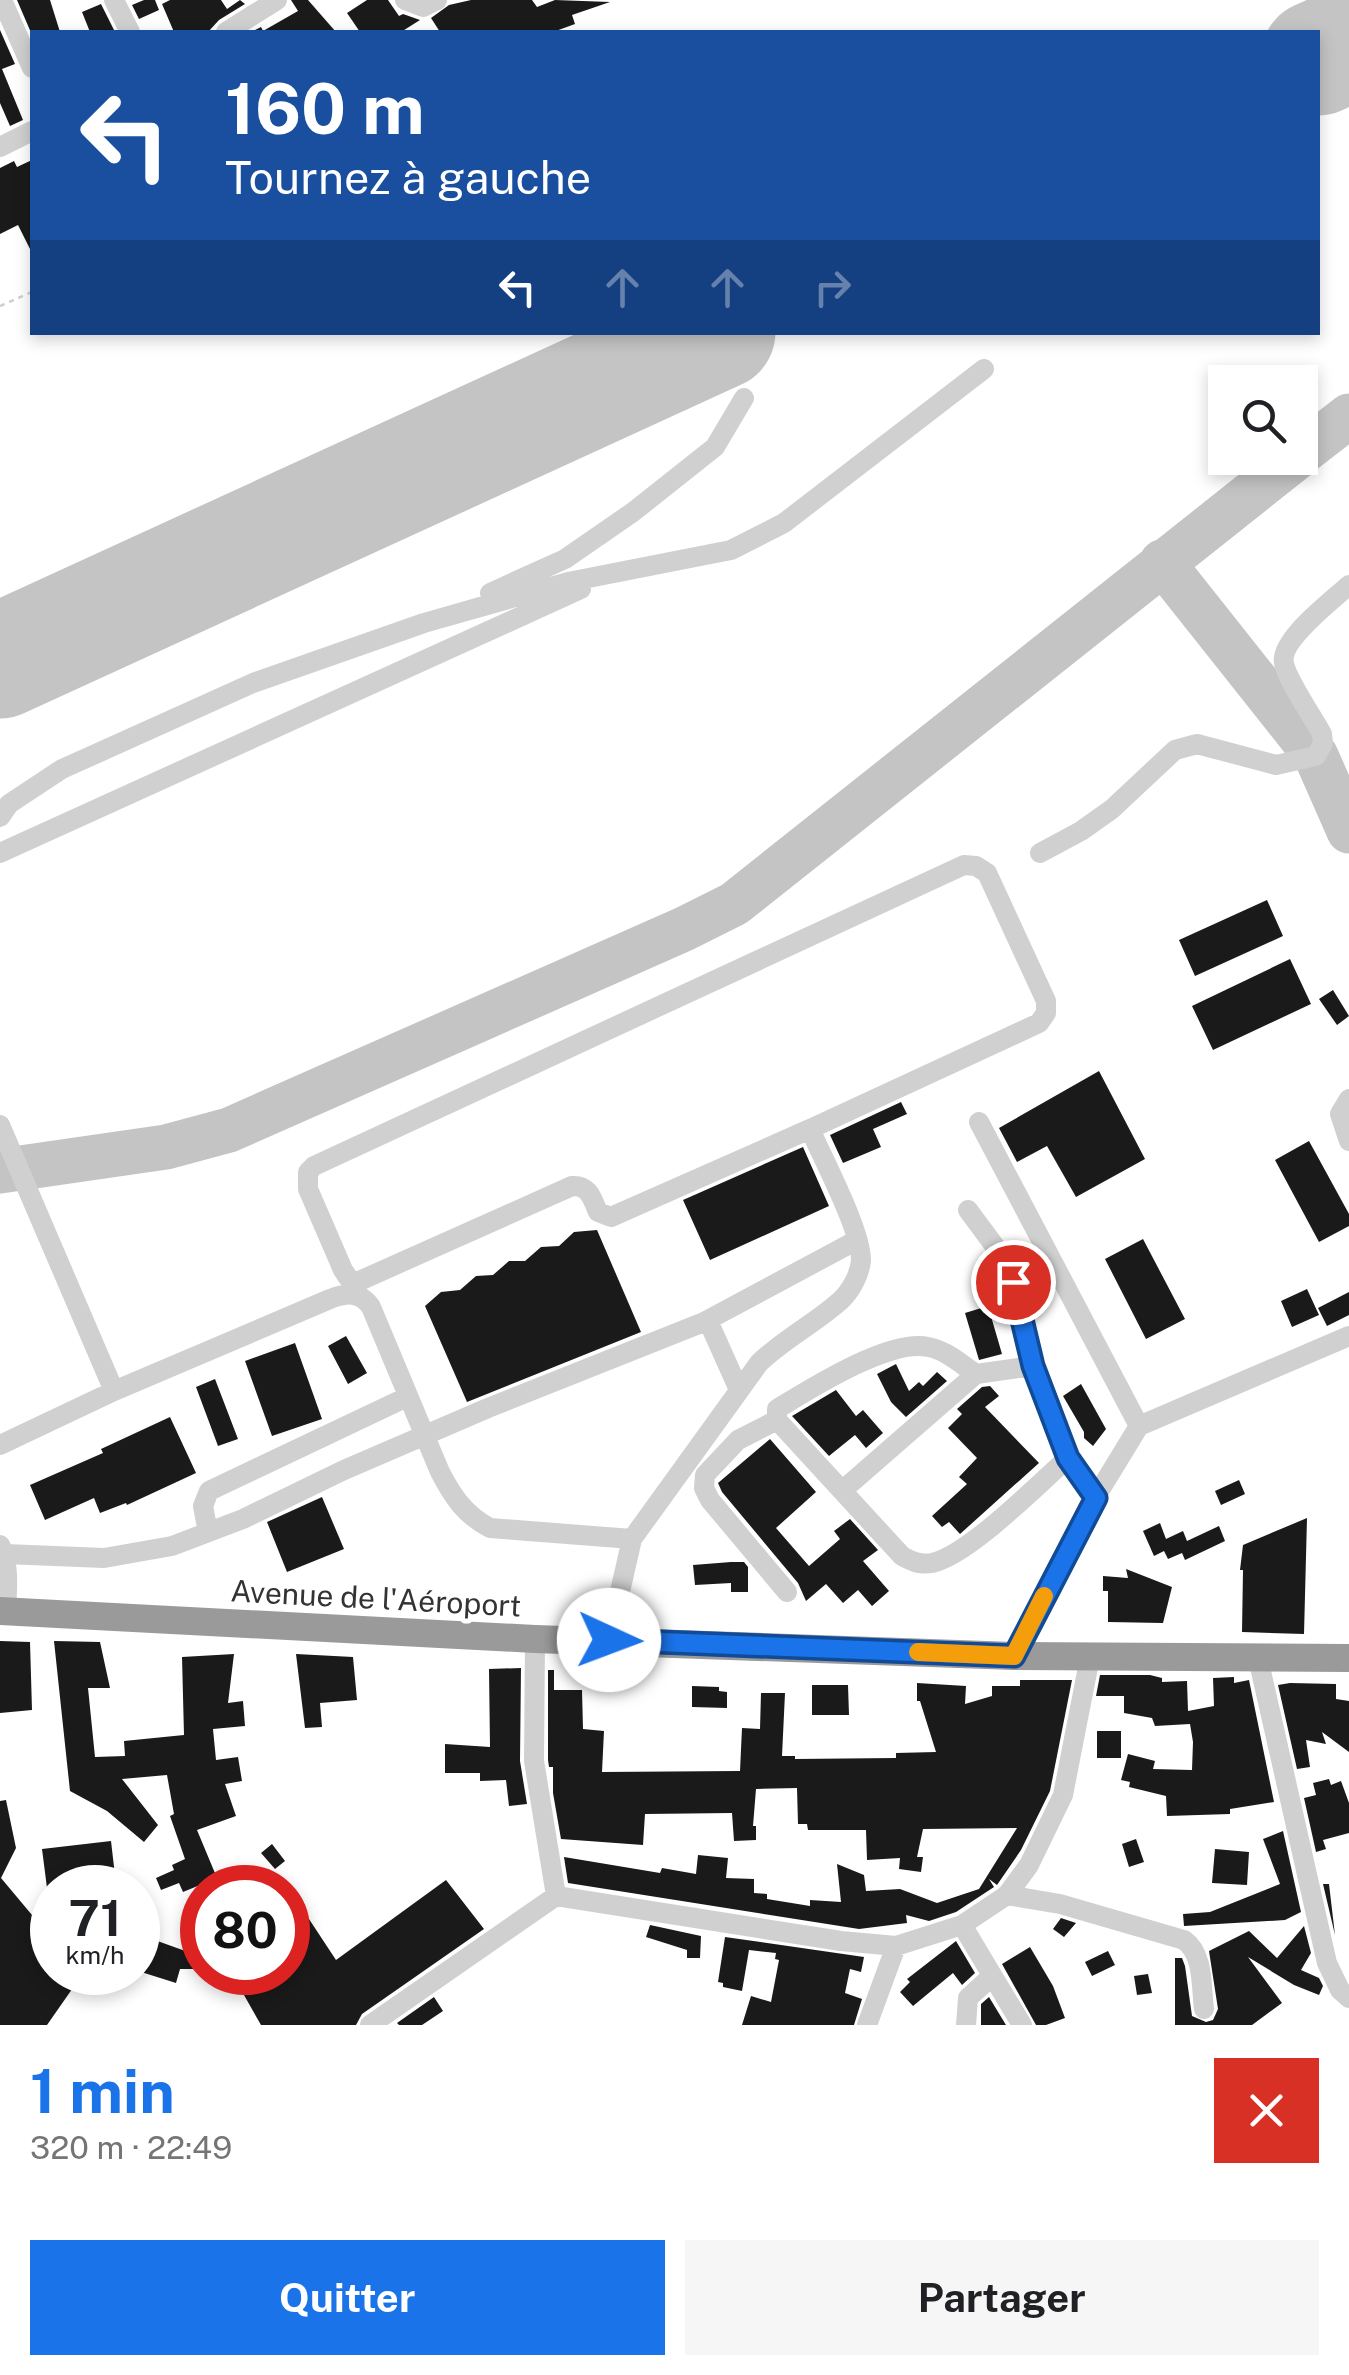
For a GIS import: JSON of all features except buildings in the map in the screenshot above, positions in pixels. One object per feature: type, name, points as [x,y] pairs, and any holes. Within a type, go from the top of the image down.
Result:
[{"type":"highway","name":"Avenue de l'Aéroport","points":[[3,1611],[535,1640],[1014,1656],[1349,1658]]},
{"type":"street","points":[[2,0],[30,63]]},
{"type":"street","points":[[114,0],[129,30]]},
{"type":"street","points":[[405,0],[423,7],[438,0]]},
{"type":"street","points":[[229,30],[264,4]]},
{"type":"street","points":[[0,146],[30,132]]},
{"type":"street","points":[[0,817],[8,804],[62,769],[253,683],[424,623],[568,582],[731,550],[784,522],[984,369]]},
{"type":"street","points":[[424,623],[565,559],[633,512],[715,447],[744,398]]},
{"type":"street","points":[[0,853],[610,576]]},
{"type":"street","points":[[1040,853],[1081,831],[1112,808],[1175,750],[1197,744],[1276,765],[1316,756],[1323,743],[1322,734],[1283,663],[1297,634],[1349,585]]},
{"type":"street","points":[[964,866],[976,866],[987,873],[1046,1001],[1046,1013],[1039,1023],[810,1129],[611,1217],[598,1212],[588,1190],[581,1185],[572,1186],[357,1282],[350,1280],[344,1270],[306,1182],[314,1166],[964,866]]},
{"type":"street","points":[[1349,1099],[1340,1114],[1349,1140]]},
{"type":"street","points":[[979,1122],[1140,1426]]},
{"type":"street","points":[[0,1126],[114,1391]]},
{"type":"street","points":[[609,1640],[632,1539],[758,1363],[841,1300],[857,1276],[861,1260],[857,1240],[810,1129]]},
{"type":"street","points":[[968,1210],[1004,1260],[1033,1366],[1068,1458],[1096,1498]]},
{"type":"street","points":[[3,1611],[2,1549],[104,1558],[172,1546],[243,1519],[344,1470],[581,1370],[704,1322],[857,1240]]},
{"type":"street","points":[[0,1445],[114,1391],[344,1294],[365,1298],[371,1307],[454,1498],[471,1518],[490,1528],[632,1539]]},
{"type":"street","points":[[704,1322],[710,1325],[739,1390]]},
{"type":"street","points":[[1014,1656],[1096,1498],[1140,1426],[1349,1336]]},
{"type":"street","points":[[976,1374],[944,1352],[917,1345],[870,1358],[824,1380],[777,1409],[777,1420],[902,1556],[916,1564],[952,1554],[1068,1458]]},
{"type":"street","points":[[844,1489],[976,1374],[1033,1366]]},
{"type":"street","points":[[208,1532],[203,1506],[209,1492],[407,1397]]},
{"type":"street","points":[[777,1420],[738,1440],[705,1475],[704,1488],[788,1592]]},
{"type":"street","points":[[535,1640],[534,1761],[556,1896]]},
{"type":"street","points":[[370,2025],[556,1896],[841,1941],[896,1946],[962,1925],[1006,1895],[1030,1865],[1063,1795],[1090,1656]]},
{"type":"street","points":[[1258,1658],[1327,1963],[1340,1990],[1349,1998]]},
{"type":"street","points":[[1006,1895],[1060,1904],[1184,1940],[1194,1947],[1199,1962],[1204,2009]]},
{"type":"street","points":[[962,1925],[1022,2025]]},
{"type":"street","points":[[867,2025],[896,1946]]},
{"type":"street","points":[[966,2025],[968,1998],[991,1978]]},
{"type":"path","points":[[0,306],[30,293]]},
{"type":"taxiway","points":[[1318,440],[1349,416]]},
{"type":"taxiway","points":[[0,1171],[166,1147],[229,1130],[734,904],[1275,475]]},
{"type":"taxiway","points":[[1162,562],[1316,756],[1349,831]]},
{"type":"runway","points":[[1320,57],[1349,44]]},
{"type":"runway","points":[[0,661],[711,335]]},
{"type":"slow traffic","points":[[918,1652],[1014,1656],[1044,1596]]},
{"type":"route","points":[[609,1640],[1014,1656],[1096,1498],[1068,1458],[1033,1366],[1013,1282]]}]
